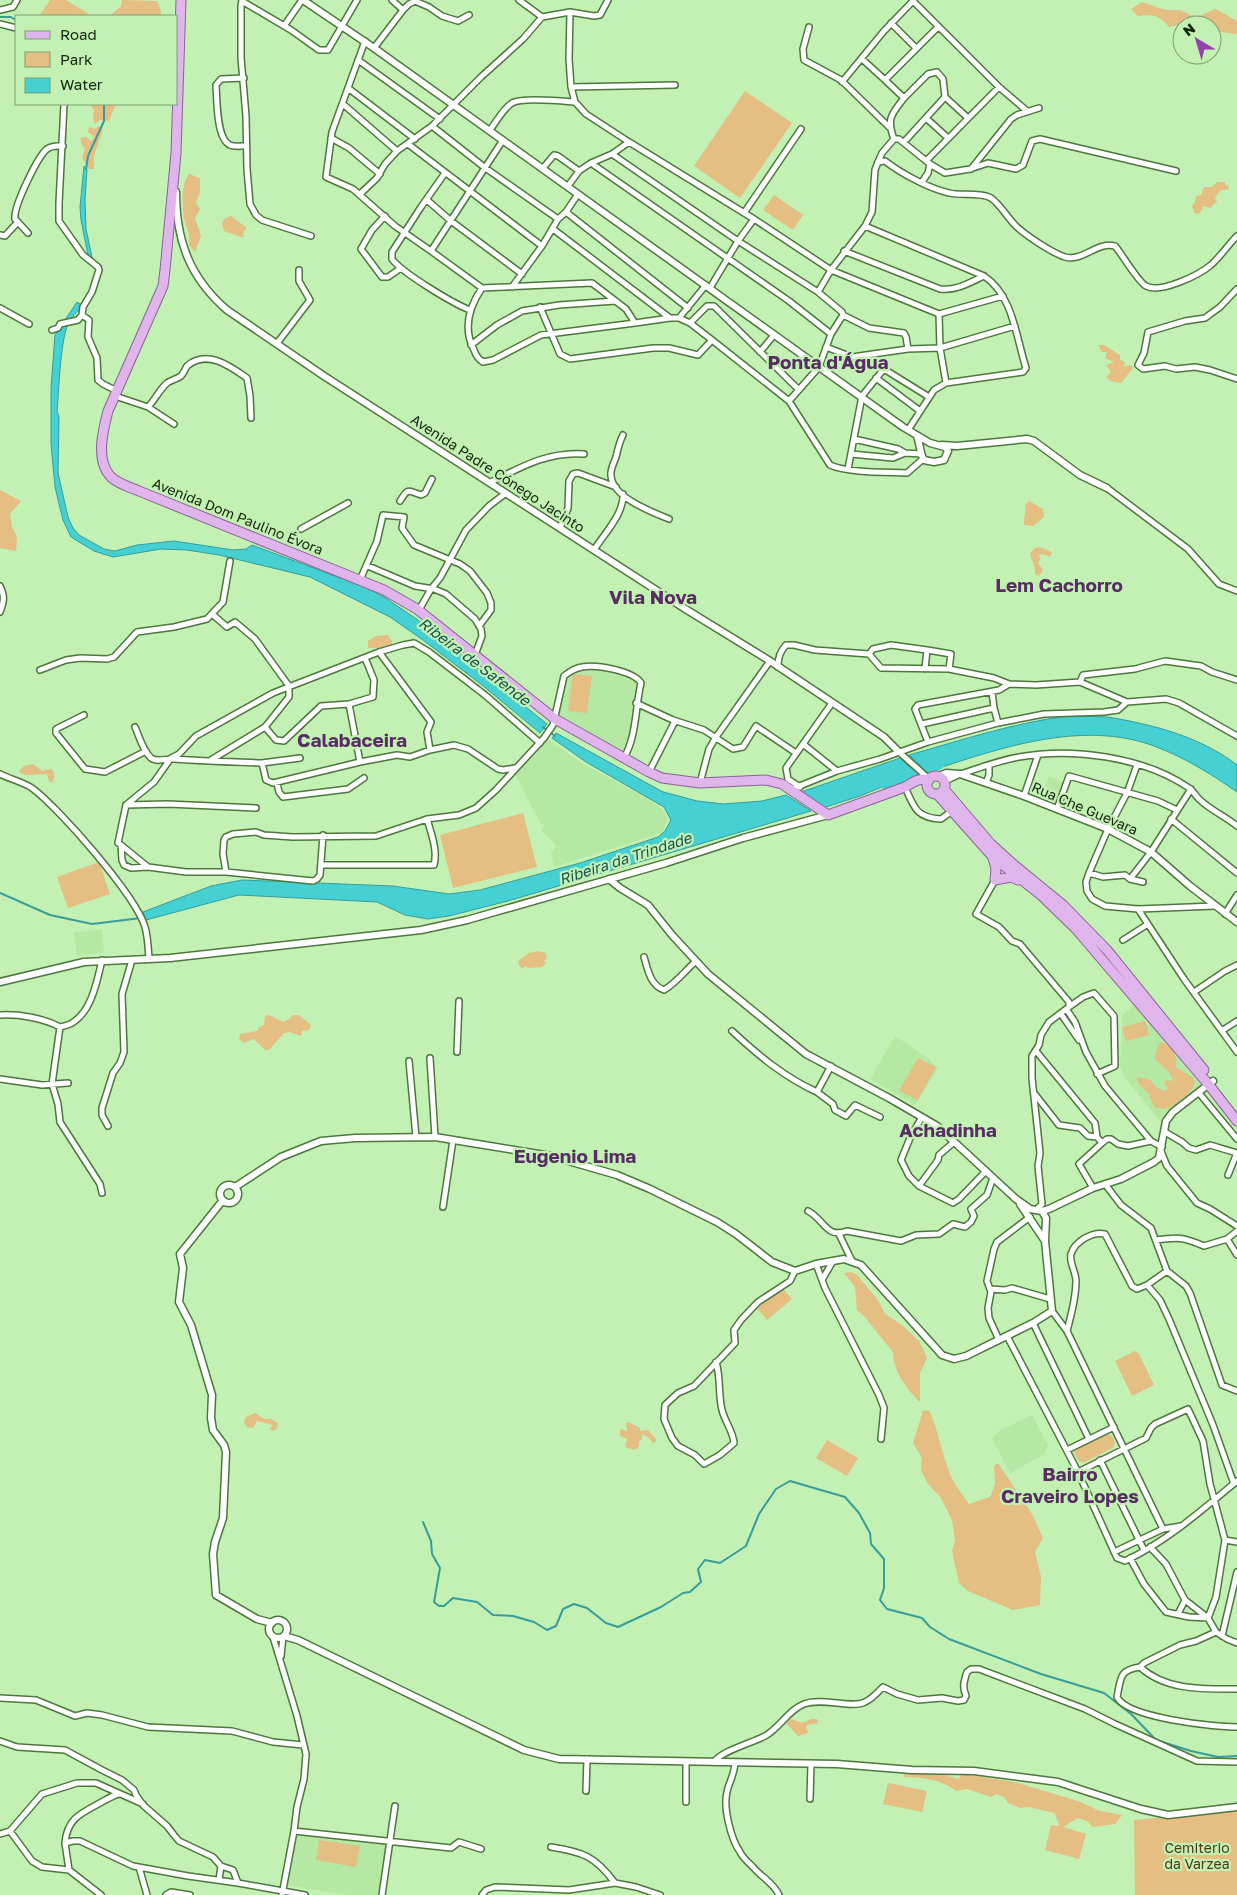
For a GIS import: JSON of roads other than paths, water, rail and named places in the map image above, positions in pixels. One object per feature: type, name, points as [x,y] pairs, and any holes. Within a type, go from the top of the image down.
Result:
[{"type":"main road","name":"Avenida Dom Paulino Évora","points":[[180,1],[180,73],[176,153],[162,286],[108,411],[104,426],[102,455],[105,469],[111,477],[139,492],[384,590],[419,610],[554,722],[649,772],[662,778],[700,783],[766,780],[796,788],[825,814]]},
{"type":"main road","points":[[825,814],[905,787],[924,778],[934,783],[990,843],[1063,904],[1107,950],[1211,1083],[1237,1121]]},
{"type":"main road","points":[[934,783],[952,811],[993,857],[1042,896],[1076,929],[1237,1112]]},
{"type":"main road","points":[[993,857],[996,869],[995,880],[1011,877],[1021,881]]},
{"type":"street","points":[[0,10],[13,7],[16,0]]},
{"type":"street","points":[[242,0],[319,50],[324,51],[328,50],[357,0]]},
{"type":"street","points":[[242,0],[241,58],[244,78],[245,146],[250,204],[256,215],[262,220],[311,236]]},
{"type":"street","points":[[392,0],[403,10]]},
{"type":"street","points":[[519,0],[542,17]]},
{"type":"street","points":[[360,194],[380,174],[397,151],[440,119],[453,104],[523,40],[542,17],[570,12],[594,16],[600,15],[608,0]]},
{"type":"street","points":[[284,26],[306,1],[365,41],[917,436],[930,443],[957,446],[1027,439],[1034,441],[1080,475],[1107,488],[1188,549],[1219,584],[1237,591]]},
{"type":"street","points":[[374,48],[403,10],[415,1],[429,7],[442,16],[458,22],[469,15]]},
{"type":"street","points":[[842,82],[913,1],[999,87],[1027,111]]},
{"type":"street","points":[[570,12],[571,87],[575,102],[586,114],[754,219],[831,270],[939,314],[1003,296]]},
{"type":"street","points":[[0,24],[15,28]]},
{"type":"street","points":[[891,24],[916,48]]},
{"type":"street","points":[[809,27],[803,49],[804,60],[842,82],[890,127]]},
{"type":"street","points":[[885,80],[938,27]]},
{"type":"street","points":[[365,41],[343,104],[335,120],[326,177],[360,194],[405,232],[482,288],[592,283],[626,309],[635,323]]},
{"type":"street","points":[[862,59],[904,98]]},
{"type":"street","points":[[358,60],[440,119]]},
{"type":"street","points":[[894,139],[890,127],[892,114],[904,98],[928,74],[937,72],[943,79],[945,97],[968,118]]},
{"type":"street","points":[[244,78],[221,80],[216,85],[219,126],[225,142],[232,146],[245,146]]},
{"type":"street","points":[[571,87],[675,85]]},
{"type":"street","points":[[922,182],[928,173],[928,163],[948,138],[999,87]]},
{"type":"street","points":[[348,88],[415,139]]},
{"type":"street","points":[[904,142],[945,97]]},
{"type":"street","points":[[490,130],[514,102],[523,100],[575,102]]},
{"type":"street","points":[[343,104],[397,151]]},
{"type":"street","points":[[64,105],[59,221],[89,261],[100,270],[80,318]]},
{"type":"street","points":[[970,169],[1011,119],[1027,111],[1039,108]]},
{"type":"street","points":[[926,118],[948,138]]},
{"type":"street","points":[[432,126],[484,167],[558,220]]},
{"type":"street","points":[[744,213],[801,129]]},
{"type":"street","points":[[331,138],[349,148],[380,174]]},
{"type":"street","points":[[894,139],[904,142],[928,163],[945,173],[970,169],[988,163],[1016,169],[1023,164],[1032,141],[1040,139],[1176,171]]},
{"type":"street","points":[[818,292],[844,251],[865,226],[872,212],[875,170],[882,153],[894,139]]},
{"type":"street","points":[[431,251],[503,140]]},
{"type":"street","points":[[568,186],[579,171],[591,163],[612,154],[629,142]]},
{"type":"street","points":[[408,144],[542,246]]},
{"type":"street","points":[[28,233],[17,223],[14,215],[16,207],[25,186],[44,152],[51,147],[63,146]]},
{"type":"street","name":"Avenida Padre Cónego Jacinto","points":[[176,153],[176,210],[184,250],[193,270],[214,298],[228,310],[278,342],[324,376],[687,610],[770,661],[884,737],[899,752]]},
{"type":"street","points":[[612,154],[738,241],[818,292],[842,312],[843,315],[868,328],[904,333],[908,349]]},
{"type":"street","points":[[543,168],[554,155],[579,171]]},
{"type":"street","points":[[878,162],[885,161],[922,182],[951,194],[990,198],[1017,227],[1045,247],[1066,257],[1080,256],[1098,246],[1109,244],[1116,246],[1144,285],[1153,289],[1166,287],[1195,276],[1211,265],[1237,236]]},
{"type":"street","points":[[591,163],[789,301],[831,334]]},
{"type":"street","points":[[445,173],[392,252],[392,259],[400,268],[440,294],[470,310]]},
{"type":"street","points":[[512,287],[578,194]]},
{"type":"street","points":[[427,200],[451,221],[522,274]]},
{"type":"street","points":[[566,212],[688,308]]},
{"type":"street","points":[[385,216],[372,230],[361,249],[382,277],[388,277],[400,268]]},
{"type":"street","points":[[678,318],[708,286],[728,260],[738,241],[754,219]]},
{"type":"street","points":[[0,235],[5,236],[17,223]]},
{"type":"street","points":[[865,226],[984,276],[993,282],[1003,296],[1014,326],[1025,370],[946,383],[934,390],[908,430]]},
{"type":"street","points":[[553,229],[670,318]]},
{"type":"street","points":[[844,251],[940,289],[958,288],[984,276]]},
{"type":"street","points":[[278,342],[310,300],[299,281],[299,270]]},
{"type":"street","points":[[482,288],[475,298],[468,320],[468,338],[478,359],[487,362],[541,335],[678,318],[690,323],[790,401],[824,459],[836,468],[907,473],[922,453],[925,444],[930,443]]},
{"type":"street","points":[[1237,289],[1220,307],[1205,318],[1185,321],[1148,332],[1144,353],[1138,365],[1143,369],[1166,366],[1176,369],[1195,367],[1237,379]]},
{"type":"street","points":[[471,346],[497,325],[522,311],[615,301]]},
{"type":"street","points":[[690,323],[710,305],[800,390]]},
{"type":"street","points":[[0,308],[29,324]]},
{"type":"street","points":[[540,308],[560,354],[570,359],[652,348],[669,348],[698,355],[712,340]]},
{"type":"street","points":[[939,314],[940,348],[946,383]]},
{"type":"street","points":[[790,401],[818,367],[831,334],[843,315]]},
{"type":"street","points":[[52,330],[58,328],[60,324],[80,318],[89,320],[88,337],[97,358],[98,380],[116,393],[148,407],[174,424]]},
{"type":"street","points":[[826,347],[852,357],[908,349],[940,348],[1014,326]]},
{"type":"street","points":[[760,352],[774,335]]},
{"type":"street","points":[[862,356],[930,396]]},
{"type":"street","points":[[148,407],[168,383],[182,375],[186,367],[196,361],[206,359],[217,360],[230,366],[247,378],[251,418]]},
{"type":"street","points":[[848,469],[862,396],[883,370]]},
{"type":"street","points":[[876,378],[920,411]]},
{"type":"street","points":[[624,435],[617,446],[616,459],[611,470],[612,479],[616,487],[638,506],[669,519]]},
{"type":"street","points":[[917,436],[922,453],[928,461],[940,462],[944,460],[957,446]]},
{"type":"street","points":[[854,439],[898,449],[905,453]]},
{"type":"street","points":[[942,445],[948,452],[947,455]]},
{"type":"street","points":[[491,482],[546,457],[572,453],[584,454]]},
{"type":"street","points":[[851,454],[893,458],[905,453],[922,453]]},
{"type":"street","points":[[560,528],[568,508],[569,481],[573,474],[578,473],[616,487]]},
{"type":"street","points":[[400,501],[406,491],[409,490],[421,495],[425,492],[432,479]]},
{"type":"street","points":[[419,610],[440,578],[466,530],[489,506],[506,492]]},
{"type":"street","points":[[594,550],[617,514],[623,494]]},
{"type":"street","points":[[301,530],[348,503]]},
{"type":"street","points":[[360,580],[368,566],[377,541],[383,515],[404,517],[402,528],[414,545],[470,571],[487,593],[492,603],[491,610],[479,626]]},
{"type":"street","points":[[40,670],[66,660],[80,658],[107,659],[114,657],[137,632],[196,623],[207,619],[223,602],[230,561]]},
{"type":"street","points":[[368,566],[415,586],[446,594],[475,619],[479,626],[482,636],[475,655]]},
{"type":"street","points":[[0,586],[4,593],[4,603],[0,612]]},
{"type":"street","points":[[211,760],[265,727],[289,697],[289,686],[255,639],[234,622],[227,627],[212,614]]},
{"type":"street","points":[[135,727],[151,758],[158,761],[171,758],[179,754],[196,736],[289,686],[379,652],[414,643],[445,664],[542,740]]},
{"type":"street","points":[[778,667],[778,656],[786,646],[794,645],[815,650],[869,654],[881,668],[949,669],[994,678],[1008,684],[1036,685],[1080,682],[1127,702],[1166,699],[1179,703],[1237,736]]},
{"type":"street","points":[[869,654],[873,649],[890,645],[951,654],[949,669]]},
{"type":"street","points":[[925,669],[927,650]]},
{"type":"street","points":[[379,652],[431,722],[427,732],[430,750]]},
{"type":"street","points":[[265,727],[276,740],[284,741],[321,706],[349,704],[373,697],[374,680],[365,658]]},
{"type":"street","points":[[700,783],[709,749],[770,661]]},
{"type":"street","points":[[1080,682],[1083,675],[1135,669],[1165,661],[1202,666],[1212,672],[1237,680]]},
{"type":"street","points":[[226,872],[223,848],[226,836],[242,832],[256,832],[264,835],[293,837],[323,835],[376,836],[427,819],[459,815],[476,808],[496,790],[542,740],[554,722],[564,676],[583,667],[597,667],[622,672],[638,678],[641,683],[636,703],[636,724],[624,758]]},
{"type":"street","points":[[928,742],[916,709],[918,705],[992,692],[1008,684]]},
{"type":"street","points":[[992,692],[998,723]]},
{"type":"street","points":[[832,703],[786,768],[788,779],[796,788],[837,771],[928,742],[998,723],[1044,714],[1118,710],[1127,702]]},
{"type":"street","points":[[636,703],[675,721],[704,730],[733,749],[743,747],[756,726],[796,754]]},
{"type":"street","points":[[349,704],[360,762]]},
{"type":"street","points":[[922,724],[994,708]]},
{"type":"street","points":[[84,715],[56,729],[56,733],[85,769],[105,772],[146,751]]},
{"type":"street","points":[[649,772],[675,721]]},
{"type":"street","points":[[803,744],[837,771]]},
{"type":"street","points":[[262,763],[266,780],[277,783],[282,780],[360,762],[397,755],[410,757],[454,745],[463,747],[498,769],[515,768]]},
{"type":"street","points":[[899,752],[934,783],[1019,757],[1057,752],[1075,753],[1137,765],[1155,770],[1191,789],[1199,800],[1236,823]]},
{"type":"street","points":[[1024,796],[1038,755]]},
{"type":"street","points":[[171,758],[194,761],[262,763],[300,758]]},
{"type":"street","points":[[148,867],[118,843],[118,838],[126,805],[154,782],[171,758]]},
{"type":"street","points":[[1137,765],[1127,793],[1108,829],[1089,873],[1086,882],[1087,891],[1092,899],[1105,906],[1138,909],[1215,906]]},
{"type":"street","points":[[986,783],[989,775],[989,766]]},
{"type":"street","points":[[0,774],[30,787],[51,805],[93,851],[138,911],[146,928],[149,958]]},
{"type":"street","name":"Rua Che Guevara","points":[[960,774],[1057,808],[1108,829],[1151,852],[1237,922]]},
{"type":"street","points":[[1057,808],[1069,776],[1158,801],[1177,810]]},
{"type":"street","points":[[277,783],[279,792],[283,797],[348,789],[364,778]]},
{"type":"street","points":[[905,787],[919,814],[927,818],[941,819],[952,811]]},
{"type":"street","points":[[1130,879],[1151,852],[1191,789]]},
{"type":"street","points":[[126,805],[168,804],[256,808]]},
{"type":"street","points":[[0,982],[78,963],[102,960],[180,957],[421,930],[467,920],[825,814]]},
{"type":"street","points":[[321,865],[434,865],[436,859],[434,845],[427,819]]},
{"type":"street","points":[[1171,819],[1237,872]]},
{"type":"street","points":[[121,845],[121,857],[124,865],[131,868],[148,867],[186,872],[226,872],[315,880],[319,877],[323,835]]},
{"type":"street","points":[[1089,873],[1102,877],[1125,876],[1143,882]]},
{"type":"street","points":[[609,879],[648,906],[696,961],[721,985],[806,1054],[831,1066],[937,1126],[1016,1199],[1045,1241]]},
{"type":"street","points":[[995,880],[976,914],[999,927],[1012,941],[1020,944],[1069,1002],[1068,1008],[1075,1022],[1081,1042]]},
{"type":"street","points":[[1225,914],[1237,895]]},
{"type":"street","points":[[1138,909],[1237,1052]]},
{"type":"street","points":[[1123,940],[1148,924]]},
{"type":"street","points":[[644,957],[649,974],[655,984],[664,990],[673,985],[696,961]]},
{"type":"street","points":[[0,1015],[15,1014],[60,1026],[72,1023],[86,1009],[94,991],[102,960]]},
{"type":"street","points":[[108,1126],[102,1115],[102,1108],[108,1084],[124,1052],[122,999],[132,960]]},
{"type":"street","points":[[1194,992],[1237,965]]},
{"type":"street","points":[[999,1340],[989,1318],[990,1289],[987,1281],[997,1242],[1030,1217],[1042,1204],[1032,1056],[1049,1022],[1082,997],[1094,993],[1114,1016],[1115,1066],[1097,1074]]},
{"type":"street","points":[[457,1052],[459,1001]]},
{"type":"street","points":[[1061,1014],[1081,1042],[1097,1074],[1112,1096],[1151,1141],[1162,1149],[1167,1166],[1197,1203],[1237,1226]]},
{"type":"street","points":[[1223,1030],[1237,1021]]},
{"type":"street","points":[[60,1026],[52,1084],[58,1104],[60,1122],[100,1184],[102,1192]]},
{"type":"street","points":[[732,1031],[776,1069],[817,1092],[833,1104],[835,1110],[846,1116],[855,1105],[880,1117]]},
{"type":"street","points":[[1036,1050],[1095,1122],[1097,1137],[1102,1143]]},
{"type":"street","points":[[430,1058],[435,1137]]},
{"type":"street","points":[[409,1061],[416,1137]]},
{"type":"street","points":[[817,1092],[831,1066]]},
{"type":"street","points":[[0,1079],[42,1085],[68,1083]]},
{"type":"street","points":[[1038,1210],[1063,1203],[1093,1188],[1121,1179],[1154,1162],[1159,1158],[1162,1149],[1166,1121],[1173,1112],[1211,1083]]},
{"type":"street","points":[[1034,1093],[1059,1125],[1080,1128],[1088,1136],[1097,1137]]},
{"type":"street","points":[[1199,1093],[1237,1139]]},
{"type":"street","points":[[922,1117],[910,1138],[901,1160],[909,1176],[919,1186],[953,1202],[959,1199],[986,1171]]},
{"type":"street","points":[[1165,1132],[1189,1148],[1196,1150],[1210,1145],[1237,1153],[1228,1174]]},
{"type":"street","points":[[235,1186],[238,1191],[236,1200],[228,1203],[223,1200],[221,1192],[223,1187],[235,1186],[281,1157],[322,1141],[355,1138],[435,1137],[551,1156],[617,1175],[717,1222],[772,1262],[794,1271],[816,1264],[844,1259],[852,1261],[861,1265],[942,1354],[954,1359],[966,1356],[1033,1324],[1052,1311]]},
{"type":"street","points":[[1093,1188],[1080,1164],[1102,1143],[1111,1139],[1118,1144],[1128,1146],[1151,1141]]},
{"type":"street","points":[[443,1207],[453,1140]]},
{"type":"street","points":[[919,1186],[939,1156],[954,1142]]},
{"type":"street","points":[[808,1211],[830,1232],[839,1234],[847,1231],[901,1241],[916,1235],[939,1234],[953,1224],[965,1227],[972,1222],[974,1216],[971,1209],[987,1195],[993,1178]]},
{"type":"street","points":[[1104,1184],[1120,1205],[1151,1228],[1167,1270],[1186,1286],[1190,1293],[1222,1385],[1237,1391]]},
{"type":"street","points":[[1016,1199],[1038,1210],[1046,1218],[1045,1241],[1052,1311],[1067,1331],[1163,1530]]},
{"type":"street","points":[[223,1200],[180,1254],[183,1268],[179,1302],[191,1325],[212,1395],[211,1418],[213,1430],[224,1444],[226,1452],[223,1518],[213,1554],[216,1594],[257,1619],[272,1634],[298,1640],[524,1750],[559,1759],[811,1764],[912,1770],[974,1770],[1058,1782],[1141,1809],[1168,1815],[1237,1807]]},
{"type":"street","points":[[1033,1224],[1038,1226],[1043,1224],[1046,1218],[1063,1203]]},
{"type":"street","points":[[1156,1240],[1186,1238],[1204,1246],[1227,1239],[1237,1231]]},
{"type":"street","points":[[1067,1331],[1074,1304],[1076,1279],[1070,1257],[1073,1250],[1085,1239],[1095,1233],[1105,1234],[1132,1286],[1137,1288],[1147,1285],[1167,1270]]},
{"type":"street","points":[[839,1234],[852,1261]]},
{"type":"street","points":[[1227,1239],[1237,1255]]},
{"type":"street","points":[[822,1280],[833,1261]]},
{"type":"street","points":[[816,1264],[884,1408],[881,1439]]},
{"type":"street","points":[[716,1362],[719,1373],[720,1401],[723,1413],[733,1434],[734,1443],[720,1455],[704,1464],[695,1455],[678,1446],[672,1438],[665,1423],[665,1405],[678,1393],[694,1386],[708,1373],[716,1362],[735,1342],[734,1330],[741,1320],[758,1302],[790,1281],[794,1271]]},
{"type":"street","points":[[1007,1336],[1078,1472],[1116,1558],[1125,1561],[1185,1525],[1236,1482],[1160,1300],[1147,1285]]},
{"type":"street","points":[[990,1289],[1005,1290],[1012,1288],[1050,1299]]},
{"type":"street","points":[[1033,1324],[1088,1439]]},
{"type":"street","points":[[1078,1472],[1124,1447],[1146,1438],[1155,1424],[1188,1409],[1203,1441],[1224,1540],[1216,1597],[1208,1618]]},
{"type":"street","points":[[1067,1450],[1114,1427]]},
{"type":"street","points":[[1100,1460],[1144,1550]]},
{"type":"street","points":[[1114,1552],[1163,1530],[1185,1525]]},
{"type":"street","points":[[1224,1540],[1237,1542]]},
{"type":"street","points":[[1150,1547],[1166,1564],[1185,1600],[1208,1618],[1216,1632],[1236,1640]]},
{"type":"street","points":[[1130,1558],[1144,1584],[1161,1608],[1170,1614],[1208,1618]]},
{"type":"street","points":[[1222,1636],[1237,1572]]},
{"type":"street","points":[[1178,1614],[1185,1600]]},
{"type":"street","points":[[257,1619],[272,1623],[278,1621],[286,1625],[298,1640]]},
{"type":"street","points":[[272,1623],[272,1634],[281,1660],[306,1754],[304,1779],[297,1807],[282,1893]]},
{"type":"street","points":[[281,1660],[283,1636],[287,1629],[286,1625]]},
{"type":"street","points":[[1216,1632],[1196,1641],[1180,1645],[1144,1663],[1140,1667],[1129,1669],[1122,1675],[1117,1697],[1124,1705],[1185,1723],[1237,1727]]},
{"type":"street","points":[[1140,1667],[1149,1676],[1178,1686],[1205,1689],[1237,1689]]},
{"type":"street","points":[[714,1762],[721,1755],[770,1734],[792,1711],[803,1704],[823,1701],[858,1704],[865,1702],[883,1687],[897,1694],[918,1700],[942,1698],[958,1701],[964,1700],[966,1696],[963,1689],[965,1678],[967,1672],[972,1669],[979,1669],[1085,1709],[1198,1761],[1237,1762]]},
{"type":"street","points":[[0,1698],[36,1700],[75,1716],[87,1713],[148,1727],[232,1732],[273,1742],[303,1745]]},
{"type":"street","points":[[0,1741],[17,1747],[65,1750],[122,1780],[134,1790],[143,1804],[168,1826],[179,1840],[213,1857],[221,1866],[233,1870],[238,1883]]},
{"type":"street","points":[[586,1791],[588,1759]]},
{"type":"street","points":[[686,1762],[686,1802]]},
{"type":"street","points":[[735,1763],[734,1775],[727,1791],[726,1800],[732,1838],[739,1852],[755,1870],[771,1882],[779,1895]]},
{"type":"street","points":[[810,1799],[811,1764]]},
{"type":"street","points":[[0,1834],[10,1831],[42,1794],[86,1782],[96,1783],[143,1804]]},
{"type":"street","points":[[69,1870],[65,1843],[66,1831],[74,1819],[111,1796],[120,1794]]},
{"type":"street","points":[[382,1895],[395,1806]]},
{"type":"street","points":[[10,1831],[32,1861],[42,1867],[69,1870],[101,1895]]},
{"type":"street","points":[[294,1831],[451,1848],[459,1842],[481,1849]]},
{"type":"street","points":[[65,1843],[80,1841],[138,1867],[238,1883],[282,1893],[305,1895]]},
{"type":"street","points":[[551,1847],[584,1853],[604,1869],[615,1883]]},
{"type":"street","points":[[220,1880],[221,1866]]},
{"type":"street","points":[[138,1867],[147,1895]]},
{"type":"street","points":[[482,1895],[486,1890],[495,1888],[569,1890],[615,1883],[636,1887],[660,1895]]},
{"type":"street","points":[[166,1895],[171,1892],[190,1895]]},
{"type":"water","points":[[84,166],[87,169],[86,229],[93,262],[89,260],[81,220],[80,207]]},
{"type":"water","points":[[77,302],[82,305],[70,320],[64,338],[57,412],[59,416],[58,473],[68,517],[79,535],[104,549],[115,551],[137,545],[174,541],[233,550],[246,549],[252,545],[367,588],[418,620],[547,724],[540,733],[482,685],[390,617],[310,577],[219,555],[187,550],[161,549],[113,557],[94,551],[71,537],[63,520],[55,487],[51,444],[51,388],[55,335]]},
{"type":"water","points":[[1068,716],[1107,717],[1124,720],[1192,739],[1223,755],[1237,765],[1237,792],[1207,772],[1176,755],[1126,738],[1098,735],[1039,740],[982,754],[927,772],[909,755],[1007,727]]},
{"type":"water","points":[[556,733],[663,792],[697,801],[724,804],[762,801],[786,795],[811,811],[508,901],[449,916],[428,919],[405,915],[377,902],[239,895],[146,920],[143,912],[211,886],[242,880],[393,886],[449,894],[480,890],[580,863],[658,837],[665,831],[671,820],[664,807],[586,762],[552,738]]},
{"type":"water","points":[[900,758],[916,773],[860,796],[823,808],[801,792]]},
{"type":"waterway","name":"Ribeira de Safende","points":[[0,17],[11,17],[15,19]]},
{"type":"waterway","name":"Ribeira de Safende","points":[[86,169],[88,156],[104,121],[104,105]]},
{"type":"waterway","points":[[543,727],[555,736]]},
{"type":"waterway","name":"Ribeira da Trindade","points":[[886,784],[939,764]]},
{"type":"waterway","name":"Ribeira da Trindade","points":[[0,893],[50,915],[92,924],[141,918]]},
{"type":"waterway","points":[[423,1522],[431,1541],[432,1554],[440,1568],[434,1602],[439,1606],[444,1606],[453,1598],[477,1602],[493,1615],[513,1616],[534,1622],[547,1630],[556,1626],[563,1609],[574,1604],[587,1608],[606,1623],[618,1627],[661,1607],[683,1593],[690,1592],[701,1582],[698,1569],[705,1560],[720,1563],[746,1546],[759,1514],[776,1489],[790,1481],[845,1497],[859,1513],[870,1533],[871,1544],[884,1559],[884,1588],[880,1600],[887,1609],[922,1618],[930,1627],[949,1639],[1041,1674],[1104,1693],[1131,1714],[1156,1740],[1218,1757],[1237,1756]]},
{"type":"district","name":"Ponta d'Água","points":[[828,361]]},
{"type":"district","name":"Lem Cachorro","points":[[1059,584]]},
{"type":"district","name":"Vila Nova","points":[[653,596]]},
{"type":"district","name":"Calabaceira","points":[[352,739]]},
{"type":"district","name":"Achadinha","points":[[948,1129]]},
{"type":"district","name":"Eugenio Lima","points":[[575,1155]]},
{"type":"district","name":"Bairro Craveiro Lopes","points":[[1070,1484]]},
{"type":"park label","name":"Cemiterio da Varzea","points":[[1197,1855]]}]
